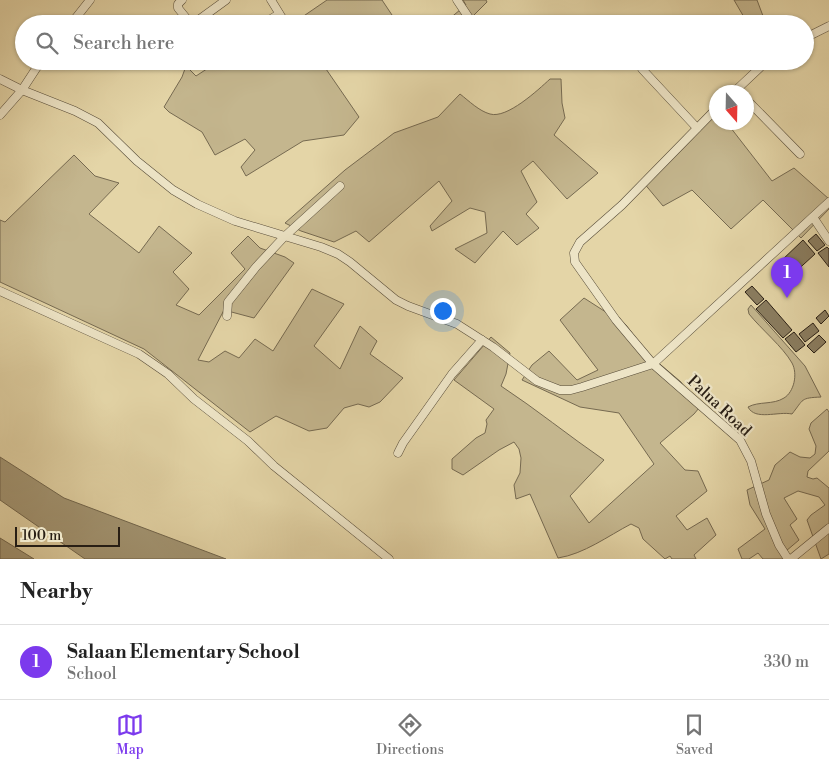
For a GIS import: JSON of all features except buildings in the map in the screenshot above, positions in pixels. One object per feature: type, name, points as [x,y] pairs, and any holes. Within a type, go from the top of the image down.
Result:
[{"type":"street","points":[[79,15],[90,0]]},
{"type":"street","points":[[181,0],[178,8],[184,15]]},
{"type":"street","points":[[205,15],[226,0]]},
{"type":"street","points":[[272,0],[279,14]]},
{"type":"street","points":[[457,0],[467,15]]},
{"type":"street","points":[[814,34],[829,26]]},
{"type":"street","points":[[0,115],[22,90],[35,70]]},
{"type":"street","points":[[643,70],[697,128],[709,116]]},
{"type":"street","points":[[744,85],[758,70]]},
{"type":"street","points":[[0,79],[22,90],[75,110],[98,123],[137,161],[173,190],[197,204],[235,221],[338,254],[396,300],[457,324],[537,381],[560,390],[582,387],[653,364],[829,202]]},
{"type":"street","points":[[754,107],[800,154]]},
{"type":"street","name":"Palua Road","points":[[697,128],[628,199],[580,242],[574,253],[578,268],[616,320],[653,364],[740,440],[751,461],[766,514],[779,545],[789,559]]},
{"type":"street","points":[[227,316],[227,305],[232,295],[284,237],[340,186]]},
{"type":"street","points":[[813,217],[829,241]]},
{"type":"street","points":[[0,291],[139,354],[153,363],[248,441],[274,466],[389,559]]},
{"type":"street","points":[[398,453],[403,443],[452,374],[482,340]]},
{"type":"street","points":[[789,559],[829,528]]},
{"type":"shaded area","points":[[327,0],[382,0],[392,15],[305,15]]},
{"type":"shaded area","points":[[463,0],[486,0],[487,2],[474,15],[454,15],[466,5]]},
{"type":"shaded area","points":[[734,0],[757,0],[763,15],[743,15]]},
{"type":"shaded area","points":[[185,70],[190,70],[196,76],[205,70],[327,70],[359,117],[344,135],[303,141],[246,176],[241,167],[255,150],[245,139],[215,155],[202,132],[164,107]]},
{"type":"shaded area","points":[[550,79],[561,79],[565,118],[554,135],[598,173],[567,199],[533,161],[521,171],[537,202],[526,214],[539,228],[517,245],[503,231],[475,263],[455,249],[487,233],[485,212],[470,208],[432,231],[430,226],[452,201],[439,181],[369,242],[356,231],[334,242],[301,231],[285,223],[345,170],[394,133],[438,117],[460,94],[482,111],[497,114],[513,108]]},
{"type":"shaded area","points":[[709,117],[709,130],[732,130],[772,181],[794,168],[829,199],[829,209],[801,238],[763,200],[731,229],[692,190],[663,206],[643,182]]},
{"type":"shaded area","points":[[74,155],[95,176],[119,183],[89,214],[139,253],[159,226],[192,253],[173,272],[189,289],[176,305],[199,315],[245,269],[231,253],[248,236],[260,248],[285,257],[294,263],[254,318],[224,310],[198,360],[209,362],[225,351],[239,358],[255,339],[273,351],[312,289],[344,304],[314,346],[340,369],[360,326],[377,341],[370,354],[403,378],[380,402],[369,407],[358,404],[344,408],[327,428],[309,431],[276,416],[250,432],[144,349],[0,282],[0,220],[5,222]]},
{"type":"shaded area","points":[[584,298],[626,325],[648,354],[681,382],[699,408],[660,443],[685,470],[698,471],[707,491],[676,516],[687,530],[707,518],[716,535],[694,555],[696,559],[672,559],[670,556],[665,559],[643,539],[639,528],[631,524],[586,549],[558,558],[530,494],[516,499],[514,485],[520,473],[521,458],[519,449],[514,442],[463,475],[452,469],[452,459],[476,438],[485,433],[486,420],[494,409],[454,380],[491,337],[510,353],[506,374],[501,386],[604,460],[570,496],[589,523],[654,464],[619,413],[580,407],[522,380],[532,365],[549,351],[577,380],[598,370],[560,320]]},
{"type":"shaded area","points":[[751,305],[805,366],[821,397],[803,400],[792,414],[761,415],[751,411],[748,407],[775,402],[784,398],[793,387],[795,377],[794,367],[788,357],[749,314],[748,309]]},
{"type":"shaded area","points":[[827,409],[829,412],[829,451],[808,471],[807,477],[817,478],[829,488],[829,554],[821,559],[807,520],[825,505],[819,497],[798,491],[784,498],[797,519],[790,525],[799,540],[786,551],[792,559],[763,559],[758,553],[749,559],[742,559],[738,549],[765,529],[750,505],[747,490],[769,480],[775,465],[790,452],[800,457],[810,458],[815,454],[816,446],[809,429],[811,423]]},
{"type":"shaded area","points":[[0,457],[64,498],[226,559],[85,559],[0,500]]},
{"type":"shaded area","points":[[0,538],[34,559],[0,559]]},
{"type":"place","name":"Salaan Elementary School","points":[[787,298]]}]
